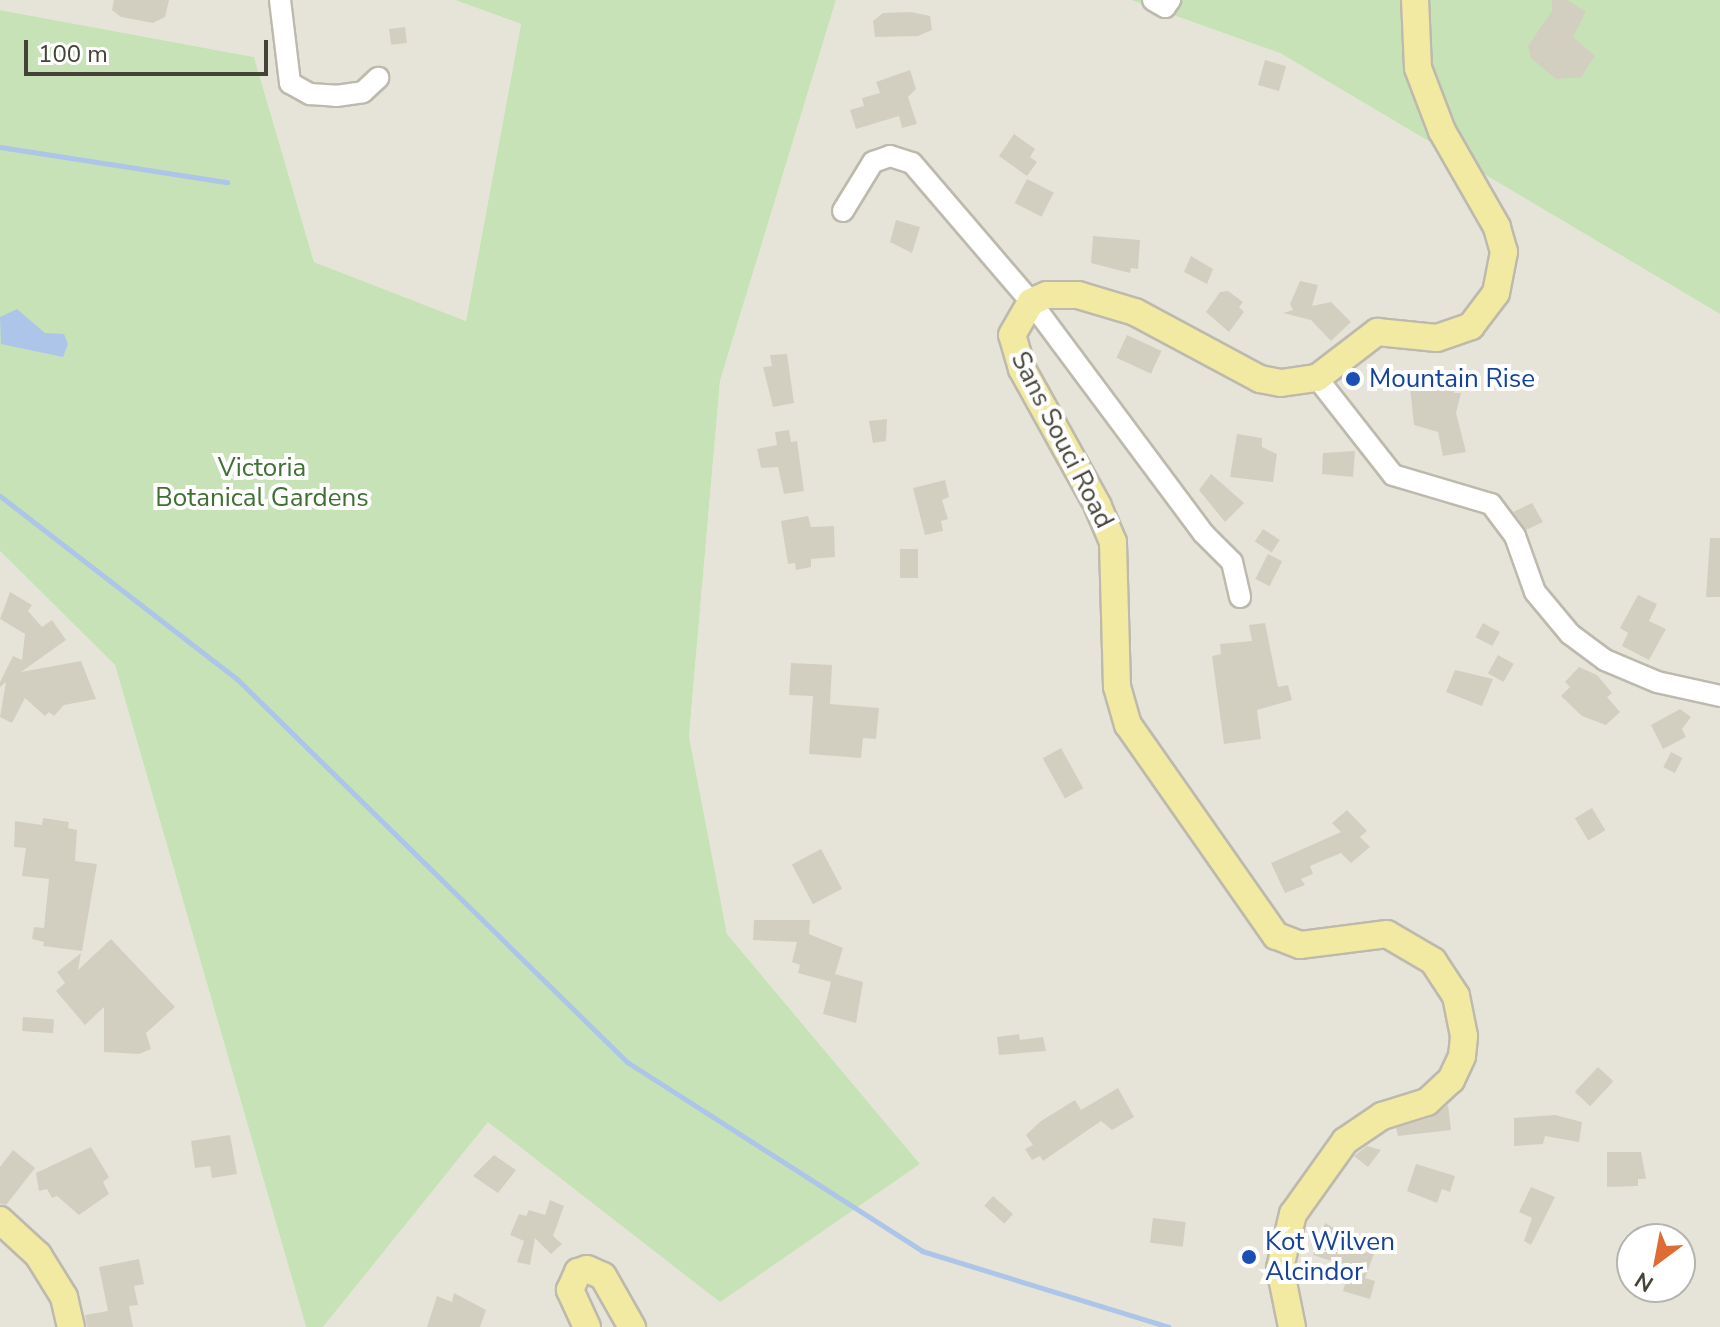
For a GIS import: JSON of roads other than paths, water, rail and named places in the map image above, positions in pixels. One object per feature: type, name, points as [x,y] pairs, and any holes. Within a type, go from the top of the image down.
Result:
[{"type":"main road","points":[[1031,302],[1061,293],[1100,300],[1144,317],[1260,379],[1281,383],[1317,378],[1367,335],[1391,331],[1437,338],[1460,333],[1487,309],[1503,274],[1497,227],[1442,131],[1418,68],[1415,0]]},
{"type":"main road","name":"Sans Souci Road","points":[[1031,302],[1015,323],[1013,347],[1113,542],[1117,687],[1128,725],[1276,936],[1300,945],[1387,934],[1433,961],[1448,976],[1456,996],[1464,1036],[1462,1056],[1451,1080],[1427,1102],[1382,1116],[1345,1141],[1293,1214],[1280,1268],[1292,1327]]},
{"type":"main road","points":[[0,1220],[38,1255],[64,1297],[71,1327]]},
{"type":"main road","points":[[587,1327],[570,1290],[578,1272],[587,1269],[603,1276],[632,1327]]},
{"type":"street","points":[[280,0],[290,83],[310,94],[336,96],[363,92],[378,78]]},
{"type":"street","points":[[1153,0],[1165,7],[1170,0]]},
{"type":"street","points":[[843,211],[873,162],[902,158],[924,174],[1031,302],[1203,533],[1232,562],[1240,597]]},
{"type":"street","points":[[1317,378],[1393,475],[1491,504],[1515,536],[1535,592],[1570,634],[1605,660],[1657,682],[1720,696]]},
{"type":"water","points":[[17,309],[45,333],[64,334],[68,344],[63,357],[1,344],[0,317]]},
{"type":"waterway","points":[[0,147],[227,182]]},
{"type":"waterway","points":[[0,496],[237,679],[627,1062],[922,1251],[1169,1327]]},
{"type":"place","name":"Mountain Rise","points":[[1353,379]]},
{"type":"place","name":"Kot Wilven Alcindor","points":[[1249,1257]]},
{"type":"park label","name":"Victoria Botanical Gardens","points":[[262,483]]}]
